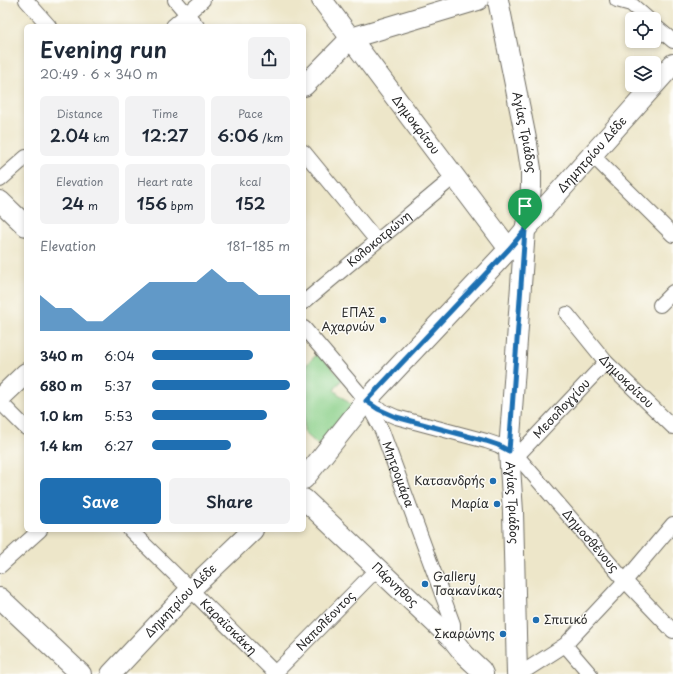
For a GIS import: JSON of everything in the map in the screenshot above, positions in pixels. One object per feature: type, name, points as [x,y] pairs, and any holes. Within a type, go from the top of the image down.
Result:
[{"type":"street","points":[[26,0],[46,24]]},
{"type":"street","points":[[175,0],[195,24]]},
{"type":"street","points":[[175,24],[203,0]]},
{"type":"street","name":"Δημοκρίτου","points":[[322,0],[509,249]]},
{"type":"street","points":[[306,84],[351,38],[439,5],[478,0]]},
{"type":"street","name":"Αγίας Τριάδος","points":[[498,0],[531,169],[529,211],[525,230],[513,453],[517,674]]},
{"type":"street","points":[[617,0],[632,2],[641,12]]},
{"type":"street","points":[[661,31],[673,41]]},
{"type":"street","name":"Δημητρίου Δέδε","points":[[306,476],[366,401],[509,249],[673,64]]},
{"type":"street","points":[[306,154],[377,242]]},
{"type":"street","points":[[592,155],[673,234]]},
{"type":"street","points":[[0,180],[24,159]]},
{"type":"street","name":"Κολοκοτρώνη","points":[[306,300],[454,176]]},
{"type":"street","points":[[0,201],[24,224]]},
{"type":"street","points":[[660,305],[673,292]]},
{"type":"street","name":"Δημοκρίτου","points":[[567,314],[606,362],[673,427]]},
{"type":"street","name":"Μητρομάρα","points":[[306,330],[366,401],[382,432],[453,624],[453,640]]},
{"type":"street","name":"Μεσολογγίου","points":[[513,453],[606,362]]},
{"type":"street","points":[[0,398],[24,375]]},
{"type":"street","points":[[366,401],[378,409],[396,417],[486,441],[498,445],[513,453]]},
{"type":"street","points":[[0,402],[24,426]]},
{"type":"street","name":"Δημοσθένους","points":[[513,453],[624,581],[673,630]]},
{"type":"street","name":"Πάρνηθος","points":[[306,501],[453,640],[465,655],[481,670],[482,674]]},
{"type":"street","points":[[520,674],[565,645],[624,581],[673,524]]},
{"type":"street","points":[[0,566],[38,532]]},
{"type":"street","name":"Καραϊσκάκη","points":[[132,532],[275,674]]},
{"type":"street","name":"Δημητρίου Δέδε","points":[[111,674],[190,590],[251,532]]},
{"type":"street","name":"Ναπολέοντος","points":[[275,674],[377,569]]},
{"type":"street","points":[[0,598],[81,674]]},
{"type":"street","points":[[565,645],[590,674]]},
{"type":"green space","points":[[318,353],[342,379],[334,390],[355,408],[319,446],[306,434],[306,365]]},
{"type":"place","name":"ΕΠΑΣ Αχαρνών","points":[[383,320]]},
{"type":"place","name":"Κατσανδρής","points":[[493,481]]},
{"type":"place","name":"Μαρία","points":[[497,504]]},
{"type":"place","name":"Gallery Τσακανίκας","points":[[425,584]]},
{"type":"place","name":"Σπιτικό","points":[[536,620]]},
{"type":"place","name":"Σκαρώνης","points":[[503,634]]},
{"type":"route","points":[[525,230],[509,451],[486,441],[396,417],[378,409],[366,401],[509,249],[525,230]]}]
